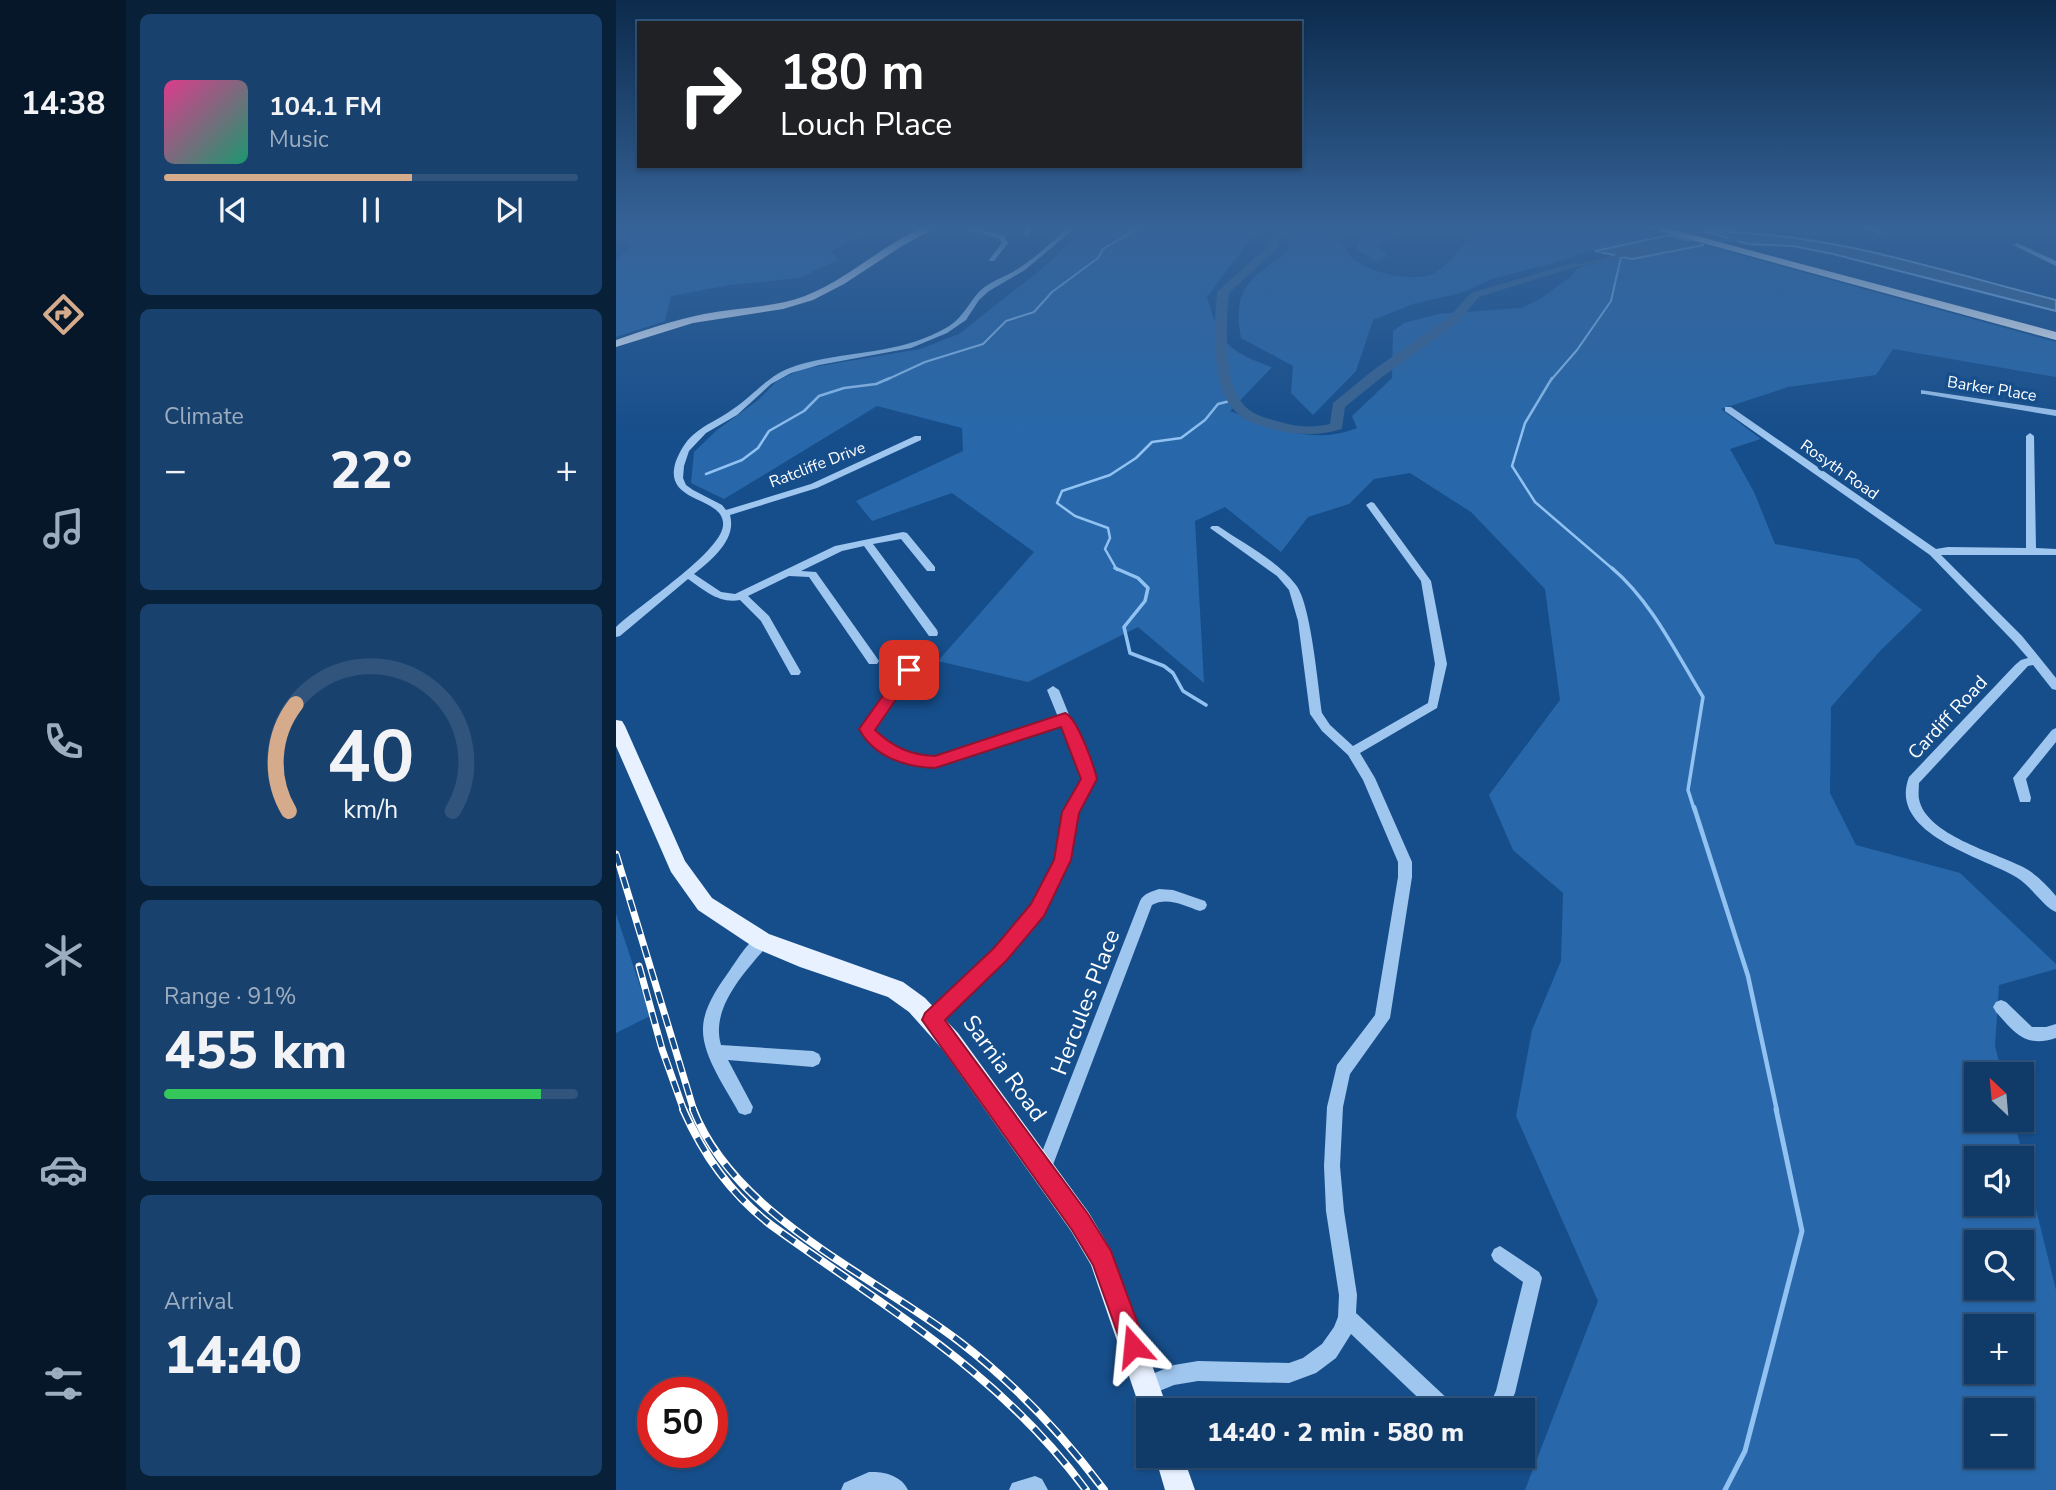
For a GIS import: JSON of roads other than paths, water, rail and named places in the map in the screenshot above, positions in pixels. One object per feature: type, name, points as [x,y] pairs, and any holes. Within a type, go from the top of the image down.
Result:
[{"type":"highway","points":[[1914,298],[2056,336]]},
{"type":"highway","points":[[1940,298],[2056,329]]},
{"type":"main road","points":[[616,344],[687,321],[770,309],[810,298]]},
{"type":"main road","name":"Sarnia Road","points":[[616,726],[678,866],[705,904],[762,941],[800,957],[895,989],[918,1005],[950,1041],[1080,1222],[1102,1259],[1150,1398]]},
{"type":"main road","points":[[1173,1468],[1180,1490]]},
{"type":"street","points":[[616,633],[645,606],[709,558],[722,542],[728,527],[724,514],[718,507],[685,490],[678,483],[677,474],[681,460],[695,438],[746,405],[765,385],[786,372],[835,358],[904,347],[929,339],[964,317],[979,298]]},
{"type":"street","name":"Barker Place","points":[[1924,392],[2056,413]]},
{"type":"street","name":"Rosyth Road","points":[[1728,409],[1934,553]]},
{"type":"street","points":[[2030,436],[2031,551]]},
{"type":"street","name":"Ratcliffe Drive","points":[[724,514],[814,486],[918,438]]},
{"type":"street","points":[[1352,752],[1433,705],[1441,664],[1426,581],[1371,505]]},
{"type":"street","points":[[1147,1386],[1174,1374],[1198,1371],[1289,1373],[1309,1366],[1329,1351],[1342,1332],[1347,1317],[1348,1295],[1335,1211],[1332,1166],[1335,1107],[1343,1072],[1382,1018],[1405,877],[1405,862],[1369,778],[1352,752],[1326,728],[1316,714],[1303,621],[1294,589],[1281,574],[1215,528]]},
{"type":"street","points":[[687,574],[718,595],[743,597],[823,555],[866,542],[903,535],[931,569]]},
{"type":"street","points":[[866,542],[933,633]]},
{"type":"street","points":[[1934,553],[1948,550],[2056,552]]},
{"type":"street","points":[[1934,553],[2018,639],[2056,686]]},
{"type":"street","points":[[781,576],[803,572],[812,574],[873,661]]},
{"type":"street","points":[[743,597],[765,619],[795,673]]},
{"type":"street","name":"Cardiff Road","points":[[2035,661],[2025,663],[1990,697],[1913,781],[1911,789],[1914,804],[1942,836],[2018,871],[2041,889],[2056,906]]},
{"type":"street","points":[[909,670],[867,729],[870,736],[903,757],[935,762],[1065,719]]},
{"type":"street","points":[[932,1020],[1021,932],[1038,910],[1062,860],[1071,812],[1089,779],[1053,690]]},
{"type":"street","points":[[2025,798],[2019,778],[2056,733]]},
{"type":"street","name":"Hercules Place","points":[[1043,1170],[1147,901],[1154,895],[1166,895],[1200,905]]},
{"type":"street","points":[[745,1107],[717,1052],[710,1028],[712,1017],[746,959],[762,941]]},
{"type":"street","points":[[2001,1007],[2031,1036],[2039,1037],[2056,1031]]},
{"type":"street","points":[[717,1052],[813,1059]]},
{"type":"street","points":[[1500,1255],[1533,1278],[1503,1398]]},
{"type":"street","points":[[1347,1317],[1432,1398]]},
{"type":"street","points":[[851,1490],[870,1481],[889,1484],[898,1490]]},
{"type":"street","points":[[1019,1490],[1035,1486],[1038,1490]]},
{"type":"waterway","points":[[886,380],[925,362],[983,344],[1006,321],[1034,312],[1047,298]]},
{"type":"waterway","points":[[1223,298],[1222,353],[1232,398],[1239,408],[1257,419],[1278,426],[1308,430],[1337,426],[1338,406],[1377,374],[1453,320],[1473,298]]},
{"type":"waterway","points":[[1551,380],[1577,350],[1612,298]]},
{"type":"waterway","points":[[706,474],[742,460],[758,448],[769,431],[804,411],[819,396],[844,388],[876,384],[890,378]]},
{"type":"waterway","points":[[1552,378],[1525,423],[1512,466],[1535,502],[1614,570]]},
{"type":"waterway","points":[[1116,568],[1105,549],[1110,538],[1108,528],[1075,516],[1057,503],[1062,491],[1110,475],[1136,458],[1152,442],[1181,438],[1205,420],[1218,404],[1234,400]]},
{"type":"waterway","points":[[1116,568],[1138,578],[1148,588],[1145,601],[1124,627],[1130,653],[1164,666],[1173,673],[1183,691],[1206,705]]},
{"type":"waterway","points":[[1614,570],[1651,612],[1703,697],[1688,790],[1694,809]]},
{"type":"waterway","points":[[1694,807],[1748,976],[1777,1111]]},
{"type":"waterway","points":[[1725,1490],[1745,1451],[1802,1231],[1776,1109]]},
{"type":"railway","points":[[616,854],[694,1111]]},
{"type":"railway","points":[[639,966],[662,1049],[684,1111]]},
{"type":"railway","points":[[684,1111],[709,1158],[731,1187],[756,1213],[979,1376],[1052,1448],[1086,1490]]},
{"type":"railway","points":[[694,1111],[713,1147],[740,1181],[773,1212],[809,1240],[925,1317],[981,1358],[1037,1411],[1072,1449],[1104,1490]]}]
